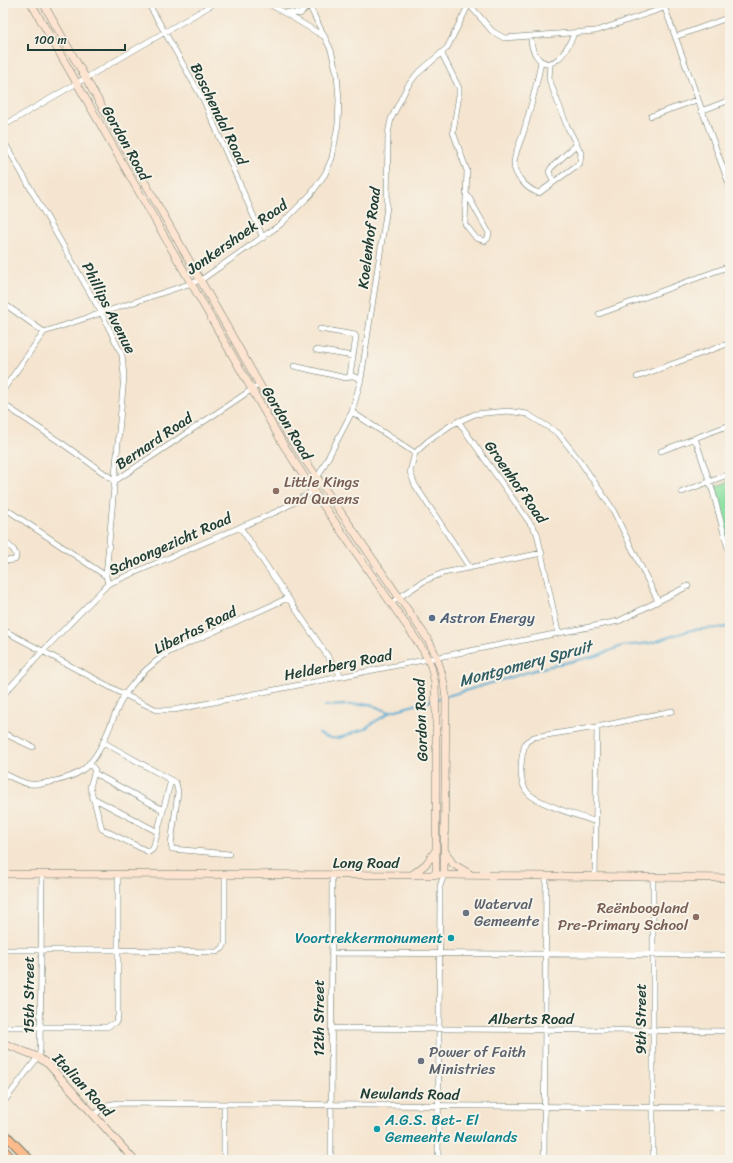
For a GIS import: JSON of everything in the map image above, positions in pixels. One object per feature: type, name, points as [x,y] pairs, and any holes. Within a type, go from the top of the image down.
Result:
[{"type":"main road","points":[[3,1132],[30,1160]]},
{"type":"main road","points":[[3,1149],[13,1160]]},
{"type":"street","name":"Gordon Road","points":[[31,3],[251,389],[312,489],[428,659],[434,680],[436,699],[440,849],[444,875]]},
{"type":"street","name":"Gordon Road","points":[[43,3],[290,438],[399,597],[438,657],[442,669],[446,696],[446,792],[436,875]]},
{"type":"street","name":"Boschendal Road","points":[[148,3],[204,102],[263,238]]},
{"type":"street","points":[[3,126],[164,31],[215,3]]},
{"type":"street","points":[[268,3],[326,38]]},
{"type":"street","points":[[468,3],[498,36],[504,38],[574,34],[596,31],[618,25],[663,6],[729,183]]},
{"type":"street","name":"Koelenhof Road","points":[[312,489],[352,412],[361,379],[387,207],[388,134],[391,119],[404,92],[416,75],[442,54],[447,48],[468,3]]},
{"type":"street","points":[[282,11],[298,15],[303,13],[309,4]]},
{"type":"street","name":"Jonkershoek Road","points":[[44,332],[191,285],[263,238],[294,213],[311,194],[325,174],[332,158],[338,124],[338,87],[335,64],[326,38],[309,4]]},
{"type":"street","points":[[675,37],[730,18]]},
{"type":"street","points":[[531,37],[531,49],[541,61],[550,63],[554,62],[564,52],[574,34]]},
{"type":"street","points":[[442,54],[458,88],[459,95],[453,132],[466,165],[468,196],[465,224],[471,234],[479,240],[485,241],[488,238],[489,233],[468,196]]},
{"type":"street","points":[[541,61],[538,80],[514,165],[520,179],[534,192],[539,193],[580,162],[581,153],[568,126],[549,79],[550,63]]},
{"type":"street","points":[[651,116],[697,100]]},
{"type":"street","points":[[701,111],[730,100]]},
{"type":"street","name":"Phillips Avenue","points":[[3,140],[102,314],[122,355],[124,367],[106,576],[108,584]]},
{"type":"street","points":[[554,182],[549,172],[551,168],[577,144]]},
{"type":"street","points":[[599,314],[730,266]]},
{"type":"street","points":[[3,303],[44,332],[3,390]]},
{"type":"street","points":[[320,329],[355,335],[356,338],[351,376]]},
{"type":"street","points":[[637,377],[730,343]]},
{"type":"street","points":[[316,350],[353,356]]},
{"type":"street","points":[[294,366],[346,378],[351,376],[361,379]]},
{"type":"street","name":"Bernard Road","points":[[3,404],[63,444],[115,482],[260,384]]},
{"type":"street","points":[[470,568],[415,485],[410,472],[415,453],[428,441],[458,421],[475,414],[517,411],[527,414],[558,432],[567,441],[612,508],[658,600]]},
{"type":"street","points":[[352,412],[415,453]]},
{"type":"street","name":"Groenhof Road","points":[[458,421],[537,533],[558,632]]},
{"type":"street","points":[[661,451],[730,425]]},
{"type":"street","points":[[695,438],[697,448],[710,482],[730,556]]},
{"type":"street","points":[[682,492],[730,474]]},
{"type":"street","name":"Schoongezicht Road","points":[[3,695],[108,584],[304,498],[312,489]]},
{"type":"street","points":[[3,507],[106,576]]},
{"type":"street","points":[[240,527],[341,676]]},
{"type":"street","points":[[3,541],[16,552],[16,556],[15,560],[3,561]]},
{"type":"street","points":[[391,603],[432,577],[542,553]]},
{"type":"street","name":"Helderberg Road","points":[[3,630],[125,695],[157,710],[174,710],[619,621],[688,586]]},
{"type":"street","name":"Libertas Road","points":[[3,773],[25,784],[41,784],[64,778],[81,771],[89,763],[103,742],[125,695],[146,669],[170,652],[288,598]]},
{"type":"street","points":[[596,822],[540,800],[528,793],[522,780],[521,759],[526,742],[530,739],[672,711]]},
{"type":"street","points":[[595,877],[597,727]]},
{"type":"street","points":[[3,733],[32,747]]},
{"type":"street","points":[[103,742],[171,780],[178,786],[171,844],[172,848],[229,854]]},
{"type":"street","points":[[89,763],[95,770],[90,786],[103,831],[149,852],[153,849],[171,780]]},
{"type":"street","points":[[94,773],[162,810]]},
{"type":"street","points":[[93,798],[158,832]]},
{"type":"street","points":[[412,876],[440,849],[453,864],[474,876]]},
{"type":"street","name":"Long Road","points":[[3,874],[332,876],[444,875],[730,878]]},
{"type":"street","name":"15th Street","points":[[38,1057],[41,1027],[42,875]]},
{"type":"street","points":[[3,1027],[107,1027],[114,1025],[118,1016],[118,875]]},
{"type":"street","points":[[3,950],[221,951],[225,943],[225,875]]},
{"type":"street","points":[[436,875],[440,886]]},
{"type":"street","points":[[438,1160],[440,886],[444,875]]},
{"type":"street","name":"12th Street","points":[[331,1160],[332,876]]},
{"type":"street","points":[[544,1160],[546,877]]},
{"type":"street","name":"9th Street","points":[[653,1160],[654,878]]},
{"type":"street","points":[[331,953],[730,955]]},
{"type":"street","name":"Alberts Road","points":[[332,1028],[546,1031],[730,1031]]},
{"type":"street","name":"Italian Road","points":[[3,1043],[38,1057],[49,1065],[134,1160]]},
{"type":"street","points":[[3,1103],[38,1057]]},
{"type":"street","name":"Newlands Road","points":[[94,1115],[107,1105],[118,1103],[730,1108]]},
{"type":"street","points":[[224,1105],[224,1160]]},
{"type":"green space","points":[[730,481],[730,553],[715,487]]},
{"type":"waterway","name":"Montgomery Spruit","points":[[437,699],[542,668],[596,656],[622,646],[651,643],[691,630],[730,627]]},
{"type":"waterway","name":"Montgomery Spruit","points":[[325,706],[369,704],[389,712],[433,700]]},
{"type":"waterway","points":[[318,733],[331,738],[342,737],[365,729],[389,712]]},
{"type":"place","name":"Little Kings and Queens","points":[[276,491]]},
{"type":"place","name":"Astron Energy","points":[[432,618]]},
{"type":"place","name":"Waterval Gemeente","points":[[466,913]]},
{"type":"place","name":"Reënboogland Pre-Primary School","points":[[696,917]]},
{"type":"place","name":"Voortrekkermonument","points":[[451,938]]},
{"type":"place","name":"Power of Faith Ministries","points":[[421,1061]]},
{"type":"place","name":"A.G.S. Bet- El Gemeente Newlands","points":[[377,1129]]}]
